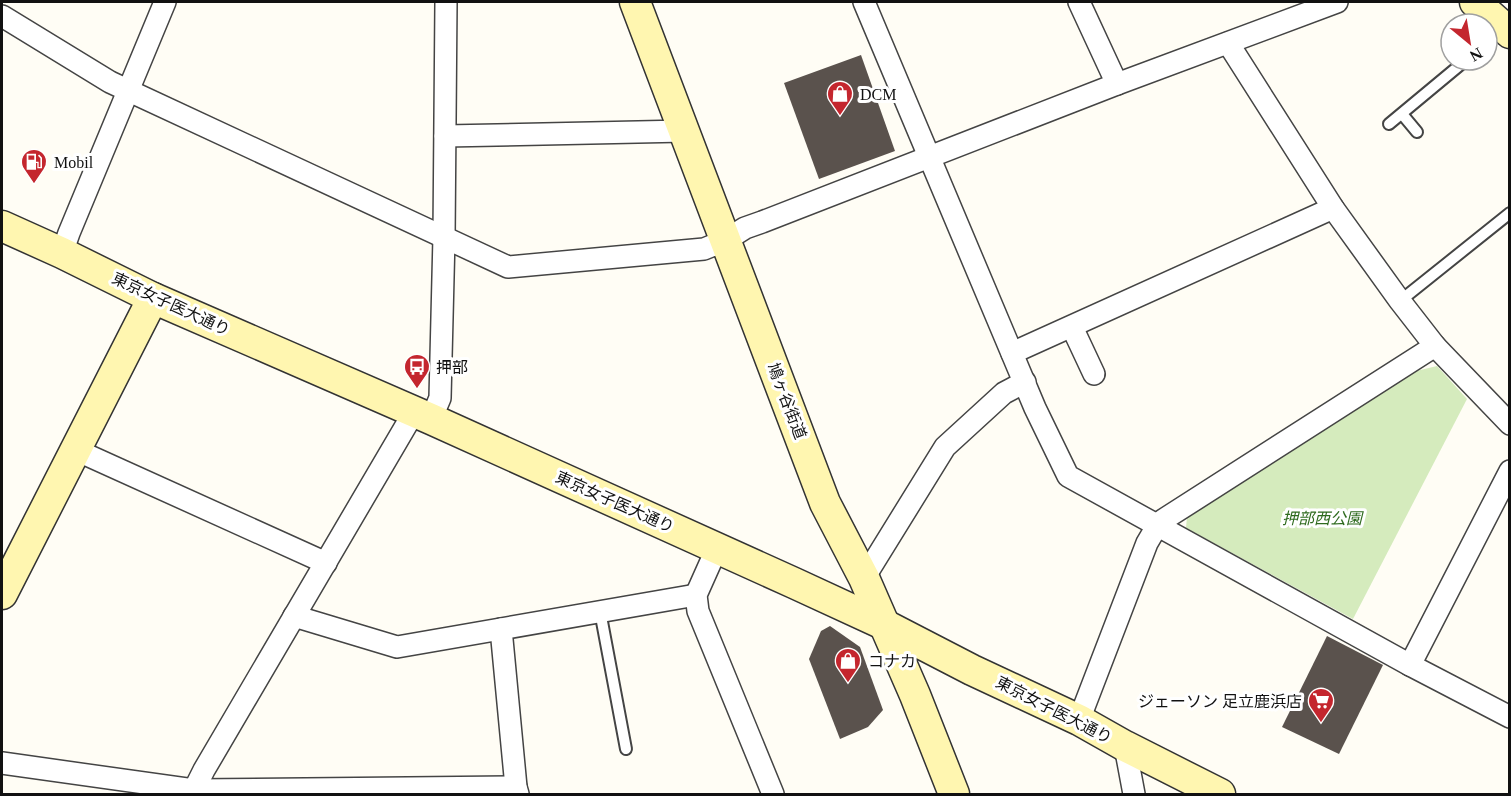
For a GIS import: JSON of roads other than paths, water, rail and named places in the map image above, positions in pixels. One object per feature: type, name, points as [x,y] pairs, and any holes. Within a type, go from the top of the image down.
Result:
[{"type":"street","points":[[62,253],[165,2]]},
{"type":"street","points":[[194,792],[204,770],[326,563],[423,416],[440,398],[446,2]]},
{"type":"street","name":"鳩ヶ谷街道","points":[[636,2],[825,503],[864,578],[885,625],[915,694],[954,795]]},
{"type":"street","points":[[864,2],[1012,353],[1068,476],[1410,665],[1509,717]]},
{"type":"street","points":[[1079,2],[1117,84]]},
{"type":"street","points":[[2,16],[110,82],[508,267],[704,249],[726,240],[745,228],[1117,84],[1337,2]]},
{"type":"street","points":[[1475,2],[1500,34]]},
{"type":"street","points":[[1228,43],[1333,208],[1400,301],[1435,346],[1509,424]]},
{"type":"street","points":[[445,136],[685,132]]},
{"type":"street","points":[[1012,353],[1333,208]]},
{"type":"street","name":"東京女子医大通り","points":[[2,226],[153,298],[423,416],[885,625],[972,670],[1079,720],[1220,795]]},
{"type":"street","points":[[4,585],[153,298]]},
{"type":"street","points":[[1072,327],[1094,374]]},
{"type":"street","points":[[1079,720],[1147,543],[1157,526],[1435,346]]},
{"type":"street","points":[[864,578],[945,447],[1004,393],[1025,382]]},
{"type":"street","points":[[76,450],[326,563]]},
{"type":"street","points":[[1410,665],[1509,471]]},
{"type":"street","points":[[717,548],[696,595],[699,611],[773,795]]},
{"type":"street","points":[[294,616],[397,647],[696,595]]},
{"type":"street","points":[[2,763],[194,792],[517,791],[501,629]]},
{"type":"street","points":[[1125,746],[1134,795]]},
{"type":"lane","points":[[1389,124],[1452,72]]},
{"type":"lane","points":[[1402,114],[1417,132]]},
{"type":"lane","points":[[1400,301],[1509,213]]},
{"type":"lane","points":[[600,611],[626,749]]},
{"type":"place","name":"DCM","points":[[840,117]]},
{"type":"place","name":"Mobil","points":[[34,185]]},
{"type":"place","name":"押部","points":[[417,390]]},
{"type":"place","name":"コナカ","points":[[848,684]]},
{"type":"place","name":"ジェーソン 足立鹿浜店","points":[[1321,724]]},
{"type":"park label","name":"押部西公園","points":[[1322,518]]}]
